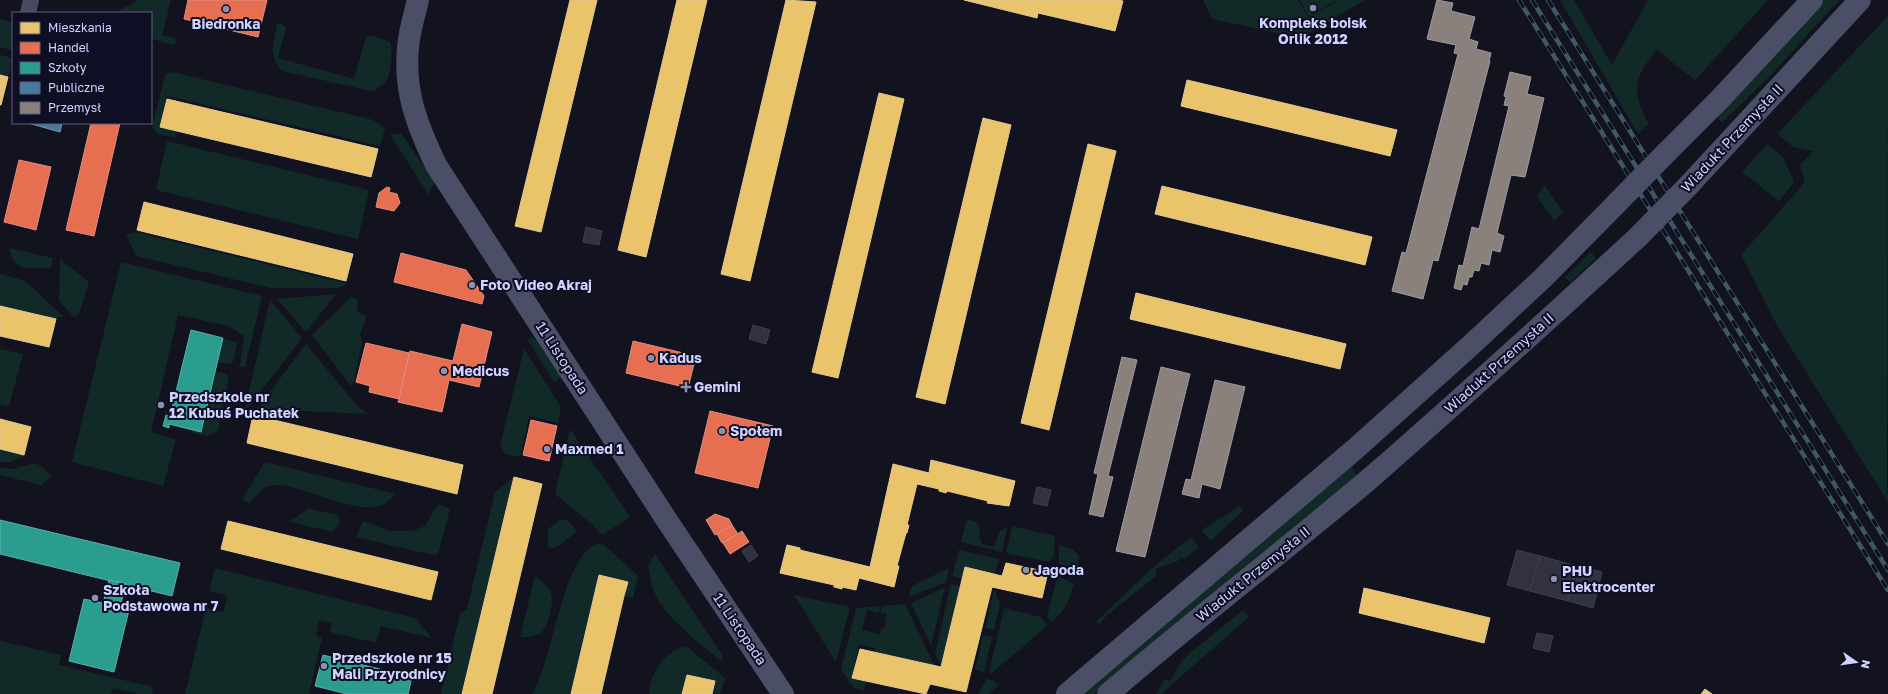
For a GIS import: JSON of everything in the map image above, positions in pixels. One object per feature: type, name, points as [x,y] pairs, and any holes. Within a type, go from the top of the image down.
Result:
[{"type":"main road","name":"11 Listopada","points":[[418,0],[409,39],[407,77],[411,103],[420,133],[436,165],[672,528],[783,694]]},
{"type":"main road","name":"Wiadukt Przemysła II","points":[[1067,694],[1354,450],[1543,278],[1720,99],[1812,0]]},
{"type":"main road","name":"Wiadukt Przemysła II","points":[[1108,694],[1222,598],[1297,540],[1566,304],[1638,237],[1688,186],[1860,0]]},
{"type":"street","points":[[28,12],[31,0]]},
{"type":"green space","points":[[138,0],[171,0],[162,35],[176,39],[175,45],[152,39],[152,12],[117,12]]},
{"type":"green space","points":[[1203,0],[1298,0],[1308,17],[1339,0],[1365,0],[1301,38],[1212,19]]},
{"type":"green space","name":"Kompleks boisk Orlik 2012","points":[[1300,0],[1337,0],[1308,16]]},
{"type":"green space","points":[[1560,0],[1574,0],[1612,65],[1648,0],[1768,0],[1695,80],[1657,50],[1639,77],[1637,94],[1643,113],[1649,124],[1638,134]]},
{"type":"green space","points":[[1824,0],[1839,0],[1772,74],[1722,123],[1716,115]]},
{"type":"green space","points":[[1888,16],[1888,502],[1779,329],[1741,255],[1805,182],[1800,165],[1813,151],[1793,147],[1777,134]]},
{"type":"green space","points":[[0,19],[12,22],[12,50],[0,47]]},
{"type":"green space","points":[[280,22],[286,28],[278,58],[354,79],[366,37],[371,35],[390,42],[391,61],[390,72],[387,80],[380,87],[371,91],[282,71],[273,54],[277,25]]},
{"type":"green space","points":[[0,55],[12,58],[8,77],[0,75]]},
{"type":"green space","points":[[172,72],[373,120],[385,128],[380,146],[167,96],[160,127],[176,131],[175,138],[158,134],[152,127],[165,75]]},
{"type":"green space","points":[[401,133],[434,182],[429,195],[390,135]]},
{"type":"green space","points":[[167,141],[369,190],[358,239],[156,190]]},
{"type":"green space","points":[[1767,144],[1783,157],[1794,182],[1779,201],[1742,172]]},
{"type":"green space","points":[[1544,185],[1563,212],[1554,221],[1537,197]]},
{"type":"green space","points":[[135,232],[348,284],[338,288],[271,288],[136,256],[126,234]]},
{"type":"green space","points":[[9,248],[53,258],[51,268],[23,268],[13,260]]},
{"type":"green space","points":[[1591,252],[1596,258],[1570,282],[1565,277]]},
{"type":"green space","points":[[60,259],[89,282],[79,314],[74,317],[59,301]]},
{"type":"green space","name":"Przedszkole nr 12 Kubuś Puchatek","points":[[121,262],[262,296],[245,367],[240,367],[244,336],[229,326],[178,315],[151,432],[176,440],[163,486],[72,462]]},
{"type":"green space","points":[[0,274],[25,281],[63,316],[56,319],[0,306]]},
{"type":"green space","points":[[336,294],[306,332],[277,299]]},
{"type":"green space","points":[[351,297],[358,299],[357,312],[367,315],[360,334],[362,343],[353,385],[351,386],[312,335]]},
{"type":"green space","points":[[270,300],[302,338],[244,413]]},
{"type":"green space","points":[[223,338],[236,342],[237,344],[233,362],[227,364],[217,362]]},
{"type":"green space","points":[[532,338],[536,340],[561,377],[554,382],[527,339]]},
{"type":"green space","points":[[306,344],[357,406],[368,414],[257,409]]},
{"type":"green space","points":[[0,349],[23,354],[9,406],[0,404]]},
{"type":"green space","points":[[524,349],[561,407],[558,423],[529,416],[520,457],[505,454],[500,445]]},
{"type":"green space","points":[[215,371],[225,373],[229,377],[218,430],[208,436],[192,433],[193,430],[201,432]]},
{"type":"green space","points":[[570,429],[630,517],[602,535],[593,525],[555,494]]},
{"type":"green space","points":[[0,449],[24,455],[23,457],[9,462],[0,462]]},
{"type":"green space","points":[[265,462],[396,494],[382,505],[367,508],[336,501],[286,486],[274,485],[264,488],[249,503],[243,500],[244,496]]},
{"type":"green space","points":[[35,463],[44,468],[51,477],[41,485],[0,475],[0,468],[12,469]]},
{"type":"green space","points":[[1350,466],[1358,476],[1221,586],[1094,694],[1082,694]]},
{"type":"green space","points":[[514,477],[462,694],[441,694],[460,614],[467,609],[495,492]]},
{"type":"green space","points":[[438,504],[450,509],[438,554],[432,555],[356,537],[363,521],[389,531],[412,531],[425,526]]},
{"type":"green space","points":[[1240,506],[1243,511],[1210,541],[1202,530]]},
{"type":"green space","points":[[308,509],[338,515],[340,523],[333,532],[289,522]]},
{"type":"green space","points":[[967,519],[976,522],[980,527],[979,535],[981,541],[983,544],[989,546],[994,546],[1000,531],[1007,528],[1002,552],[961,542]]},
{"type":"green space","points":[[560,520],[568,520],[577,532],[552,549],[548,547],[548,529]]},
{"type":"green space","points":[[1012,526],[1055,536],[1054,555],[1049,562],[1006,553]]},
{"type":"green space","points":[[1191,537],[1199,547],[1184,559],[1181,557],[1178,561],[1155,569],[1157,575],[1106,616],[1100,624],[1096,622],[1151,569]]},
{"type":"green space","points":[[599,543],[603,544],[638,576],[633,598],[624,596],[628,582],[600,575],[571,694],[532,694],[546,659],[567,587],[576,566],[586,551]]},
{"type":"green space","points":[[1059,545],[1072,549],[1079,555],[1077,574],[1059,564]]},
{"type":"green space","points":[[959,550],[999,559],[995,574],[965,567],[962,579],[952,576]]},
{"type":"green space","points":[[655,554],[723,656],[721,661],[677,623],[669,615],[657,598],[652,586],[648,565]]},
{"type":"green space","points":[[215,568],[415,618],[432,638],[381,626],[376,643],[330,632],[332,623],[319,620],[316,636],[322,638],[309,694],[185,694],[206,608],[223,612],[228,596],[209,591]]},
{"type":"green space","points":[[949,568],[946,582],[909,597],[912,586]]},
{"type":"green space","points":[[535,576],[550,591],[552,604],[550,613],[546,625],[541,632],[533,636],[520,637]]},
{"type":"green space","points":[[1058,576],[1074,584],[1066,605],[1060,614],[1051,622],[1047,616]]},
{"type":"green space","points":[[951,584],[960,586],[941,667],[935,653]]},
{"type":"green space","points":[[945,587],[931,646],[911,603]]},
{"type":"green space","points":[[994,589],[1000,604],[994,630],[985,628]]},
{"type":"green space","points":[[794,595],[850,607],[836,662]]},
{"type":"green space","points":[[905,604],[934,665],[874,652],[875,648],[859,644],[852,678],[866,681],[864,690],[854,688],[841,669],[856,608],[880,606],[879,613],[867,610],[862,630],[880,634],[881,629],[884,629],[887,614],[880,613],[882,606]]},
{"type":"green space","points":[[1004,608],[1041,617],[1047,626],[992,673],[989,673]]},
{"type":"green space","points":[[1243,610],[1249,617],[1161,694],[1156,694],[1165,679],[1170,681],[1181,662],[1190,653]]},
{"type":"green space","points":[[983,635],[992,637],[984,672],[975,670]]},
{"type":"green space","points":[[0,641],[61,655],[59,665],[153,687],[152,694],[138,694],[113,688],[111,694],[0,694]]},
{"type":"green space","points":[[686,646],[725,678],[720,694],[713,693],[715,681],[687,675],[682,694],[649,694],[650,686],[660,664],[671,653]]},
{"type":"green space","points":[[987,679],[994,681],[998,686],[988,694],[978,694]]},
{"type":"building: Mieszkania","points":[[570,0],[597,0],[541,232],[515,226]]},
{"type":"building: Mieszkania","points":[[677,0],[707,0],[646,257],[618,250]]},
{"type":"building: Mieszkania","points":[[786,0],[816,2],[750,281],[721,274]]},
{"type":"building: Mieszkania","points":[[964,0],[1123,1],[1115,31],[1038,13],[1037,18]]},
{"type":"building: Mieszkania","points":[[0,75],[8,77],[1,105],[0,105]]},
{"type":"building: Mieszkania","points":[[1187,80],[1397,130],[1390,156],[1181,106]]},
{"type":"building: Mieszkania","points":[[879,93],[904,99],[838,378],[812,372]]},
{"type":"building: Mieszkania","points":[[167,99],[378,149],[371,177],[160,127]]},
{"type":"building: Mieszkania","points":[[983,118],[1011,125],[945,404],[916,397]]},
{"type":"building: Mieszkania","points":[[1088,144],[1116,151],[1049,430],[1021,423]]},
{"type":"building: Mieszkania","points":[[1162,186],[1372,237],[1365,265],[1155,214]]},
{"type":"building: Mieszkania","points":[[144,202],[353,254],[346,281],[137,230]]},
{"type":"building: Mieszkania","points":[[1136,293],[1346,344],[1340,369],[1130,319]]},
{"type":"building: Mieszkania","points":[[0,306],[56,319],[49,347],[0,336]]},
{"type":"building: Mieszkania","points":[[253,415],[463,465],[457,494],[247,443]]},
{"type":"building: Mieszkania","points":[[0,419],[31,427],[24,455],[0,449]]},
{"type":"building: Mieszkania","points":[[931,460],[1015,481],[1009,506],[987,503],[988,501],[947,491],[946,493],[939,491],[939,489],[917,484],[907,525],[909,525],[897,566],[899,566],[894,587],[859,578],[856,590],[842,587],[842,589],[834,587],[834,585],[780,573],[787,545],[800,548],[800,550],[870,567],[893,464],[929,473]]},
{"type":"building: Mieszkania","points":[[514,477],[542,484],[492,694],[462,694]]},
{"type":"building: Mieszkania","points":[[228,521],[438,572],[431,600],[221,549]]},
{"type":"building: Mieszkania","points":[[1006,563],[1048,572],[1042,598],[992,587],[966,692],[930,684],[926,694],[852,678],[860,649],[941,667],[965,567],[1002,576]]},
{"type":"building: Mieszkania","points":[[599,575],[628,582],[601,694],[571,694]]},
{"type":"building: Mieszkania","points":[[1364,588],[1490,618],[1484,643],[1359,613]]},
{"type":"building: Mieszkania","points":[[687,675],[715,681],[712,694],[682,694]]},
{"type":"building: Mieszkania","points":[[1705,689],[1712,694],[1701,694]]},
{"type":"building: Handel","name":"Biedronka","points":[[188,0],[267,0],[258,37],[184,19]]},
{"type":"building: Handel","points":[[91,124],[120,124],[94,236],[66,230]]},
{"type":"building: Handel","points":[[19,160],[51,167],[36,230],[4,222]]},
{"type":"building: Handel","points":[[387,187],[390,188],[389,192],[397,194],[400,203],[394,211],[376,207],[379,193]]},
{"type":"building: Handel","points":[[401,253],[466,270],[484,296],[482,304],[394,282]]},
{"type":"building: Handel","name":"Medicus","points":[[462,324],[492,332],[479,387],[449,380],[442,412],[398,402],[410,351],[453,361]]},
{"type":"building: Handel","points":[[633,341],[696,356],[688,388],[626,373]]},
{"type":"building: Handel","points":[[366,343],[409,353],[399,399],[369,392],[370,386],[356,382]]},
{"type":"building: Handel","points":[[710,411],[773,426],[758,488],[695,473]]},
{"type":"building: Handel","points":[[531,420],[557,426],[549,461],[523,455]]},
{"type":"building: Handel","points":[[715,514],[729,519],[732,525],[715,535],[706,520]]},
{"type":"building: Handel","points":[[732,525],[738,534],[722,543],[717,534]]},
{"type":"building: Handel","points":[[742,531],[749,542],[730,554],[723,543]]},
{"type":"building: Szkoły","points":[[191,330],[223,338],[201,432],[169,424],[169,428],[163,426],[166,415],[170,416]]},
{"type":"building: Szkoły","points":[[0,520],[180,563],[172,596],[0,554]]},
{"type":"building: Szkoły","points":[[109,580],[126,584],[120,607],[129,610],[114,672],[69,661],[84,599],[103,603]]},
{"type":"building: Szkoły","points":[[323,655],[412,677],[408,694],[347,694],[315,686]]},
{"type":"building: Publiczne","points":[[32,124],[62,124],[60,132]]},
{"type":"building: Przemysł","points":[[1437,0],[1453,3],[1451,11],[1475,17],[1469,39],[1478,42],[1476,49],[1491,53],[1438,261],[1433,260],[1423,299],[1392,291],[1402,252],[1406,253],[1458,54],[1454,53],[1456,45],[1427,39]]},
{"type":"building: Przemysł","points":[[1510,72],[1531,77],[1527,94],[1544,98],[1525,177],[1511,175],[1497,233],[1504,236],[1500,252],[1492,250],[1489,265],[1481,263],[1479,271],[1474,270],[1472,277],[1469,277],[1467,285],[1463,284],[1461,290],[1454,288],[1459,265],[1463,266],[1472,227],[1479,229],[1509,106],[1504,105],[1506,97],[1504,96]]},
{"type":"building: Przemysł","points":[[1122,357],[1137,360],[1108,476],[1113,477],[1103,517],[1089,514],[1098,474],[1094,473]]},
{"type":"building: Przemysł","points":[[1161,367],[1190,374],[1145,557],[1116,551]]},
{"type":"building: Przemysł","points":[[1215,380],[1245,387],[1220,489],[1202,484],[1199,498],[1182,494],[1186,479],[1191,480]]},
{"type":"building: Inne","points":[[586,227],[602,231],[599,245],[583,242]]},
{"type":"building: Inne","points":[[753,325],[770,330],[766,344],[749,339]]},
{"type":"building: Inne","points":[[1037,487],[1051,490],[1047,506],[1033,503]]},
{"type":"building: Inne","points":[[751,545],[758,556],[749,562],[742,551]]},
{"type":"building: Inne","points":[[1517,550],[1540,556],[1530,591],[1507,585]]},
{"type":"building: Inne","name":"PHU Elektrocenter","points":[[1540,556],[1577,566],[1568,601],[1530,591]]},
{"type":"building: Inne","points":[[1577,566],[1602,572],[1593,608],[1568,601]]},
{"type":"building: Inne","points":[[1537,633],[1553,636],[1549,652],[1533,648]]},
{"type":"railway","points":[[1519,0],[1888,590]]},
{"type":"railway","points":[[1532,0],[1888,570]]},
{"type":"railway","points":[[1548,0],[1888,544]]},
{"type":"place","name":"Kompleks boisk Orlik 2012","points":[[1313,8]]},
{"type":"place","name":"Biedronka","points":[[226,9]]},
{"type":"place","name":"Foto Video Akraj","points":[[472,285]]},
{"type":"place","name":"Kadus","points":[[651,358]]},
{"type":"place","name":"Medicus","points":[[444,371]]},
{"type":"place","name":"Gemini","points":[[686,387]]},
{"type":"place","name":"Przedszkole nr 12 Kubuś Puchatek","points":[[161,405]]},
{"type":"place","name":"Społem","points":[[722,431]]},
{"type":"place","name":"Maxmed 1","points":[[547,449]]},
{"type":"place","name":"Jagoda","points":[[1026,570]]},
{"type":"place","name":"PHU Elektrocenter","points":[[1554,579]]},
{"type":"place","name":"Szkoła Podstawowa nr 7","points":[[95,598]]},
{"type":"place","name":"Przedszkole nr 15 Mali Przyrodnicy","points":[[324,666]]}]
